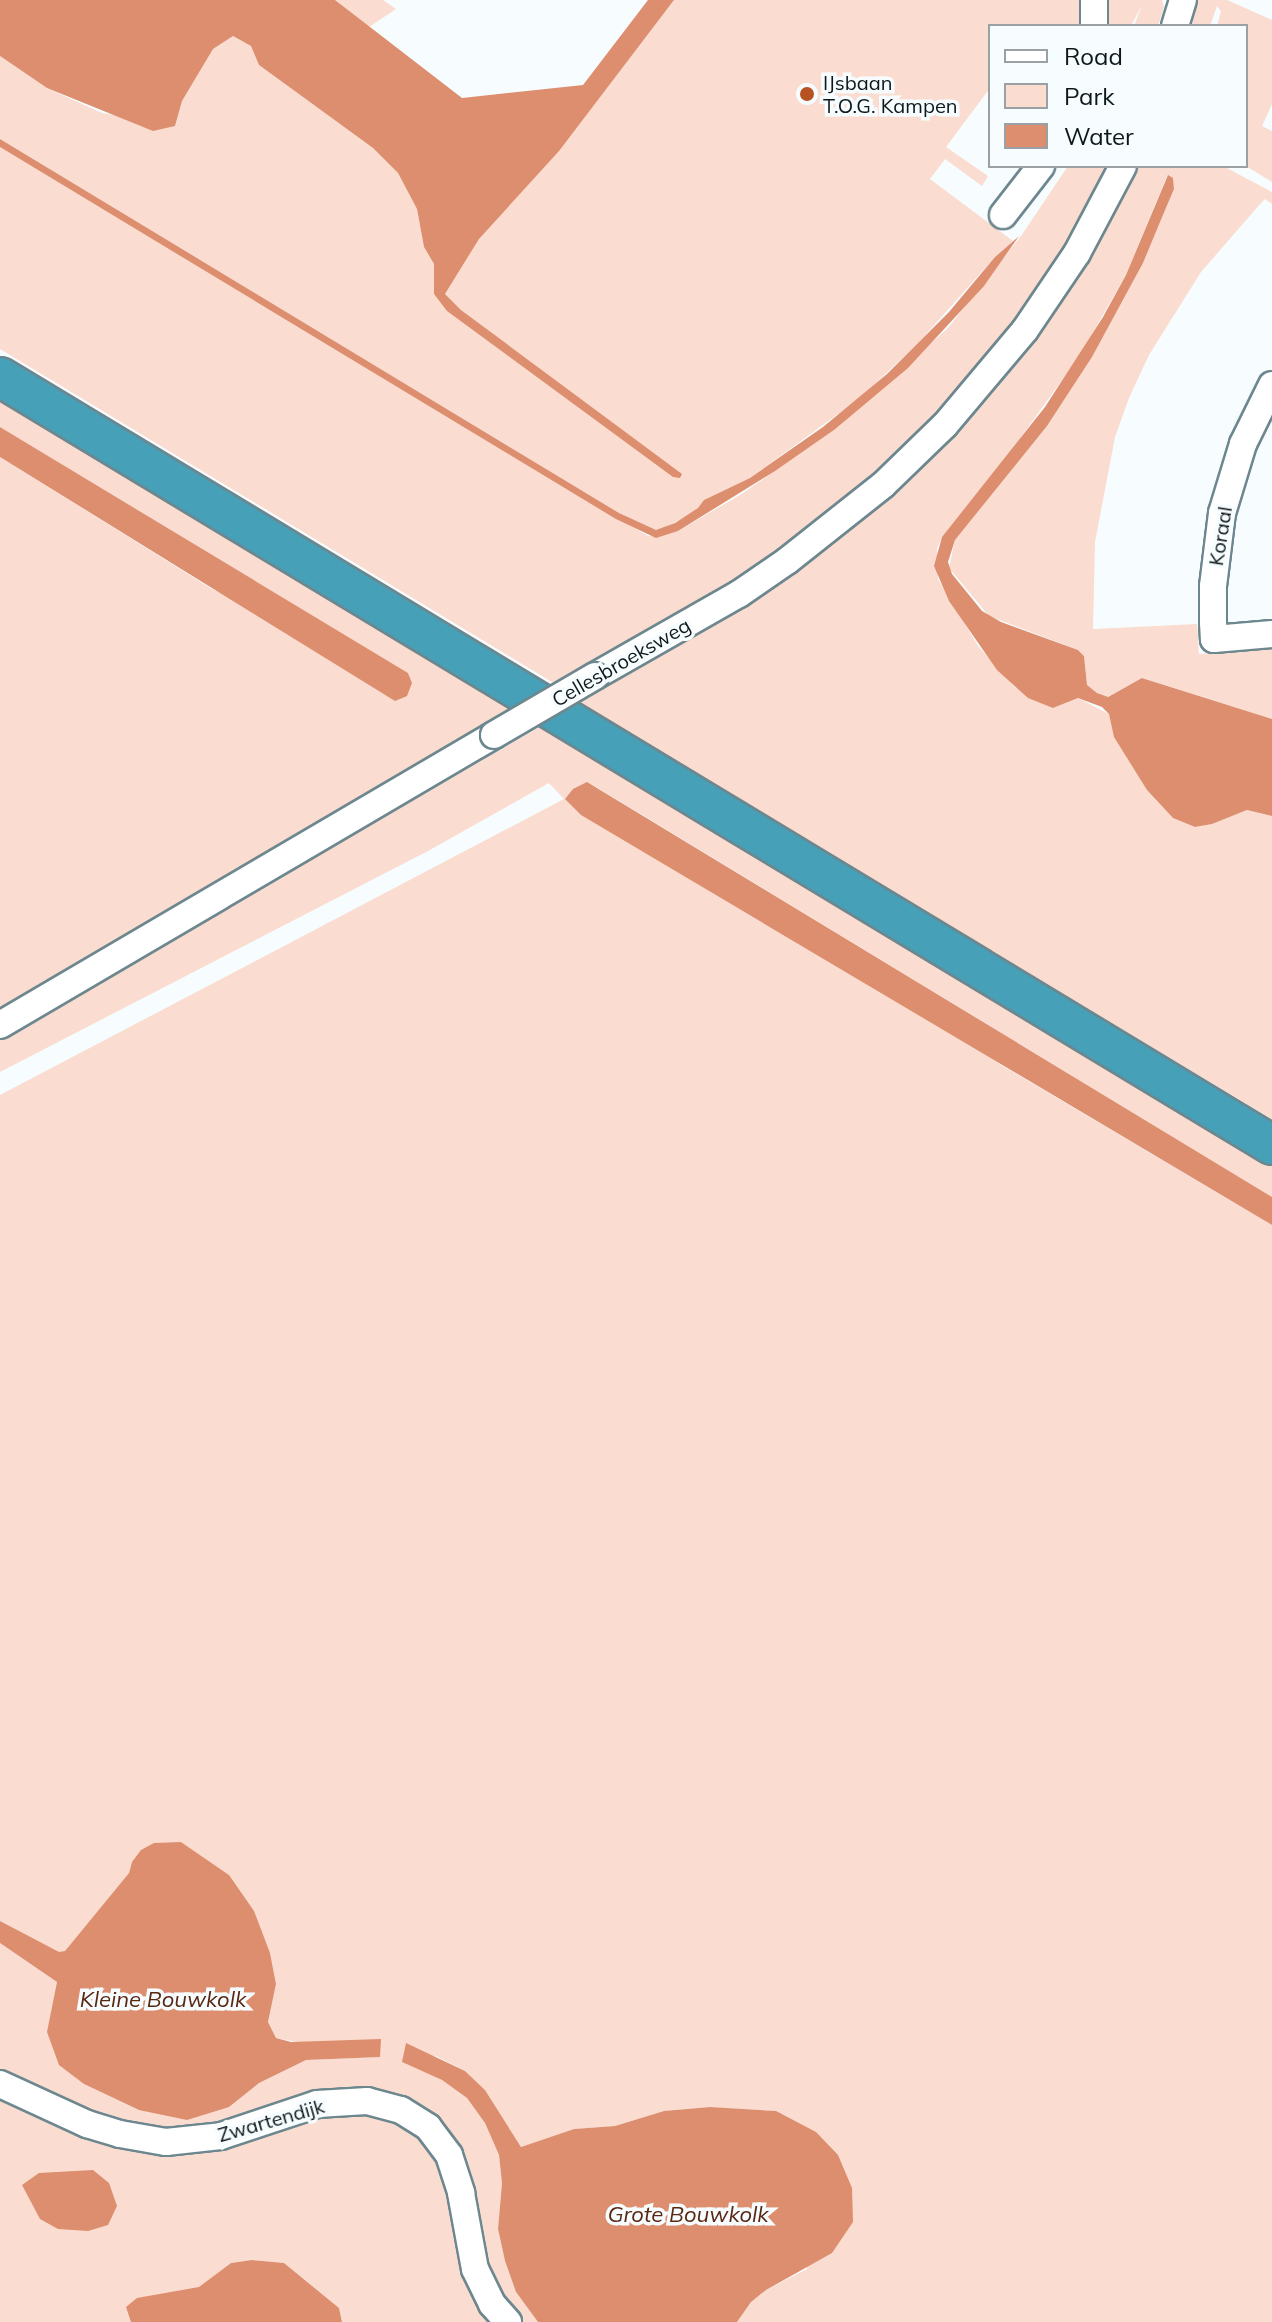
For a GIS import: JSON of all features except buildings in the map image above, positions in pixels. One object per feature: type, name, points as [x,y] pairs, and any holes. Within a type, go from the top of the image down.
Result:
[{"type":"highway","points":[[0,362],[1272,1130]]},
{"type":"highway","points":[[0,377],[1272,1145]]},
{"type":"street","points":[[1094,0],[1094,24]]},
{"type":"street","points":[[1176,24],[1183,0]]},
{"type":"street","points":[[1003,215],[1039,168]]},
{"type":"street","name":"Cellesbroeksweg","points":[[0,1025],[739,594],[787,561],[883,485],[945,425],[1025,330],[1077,253],[1122,168]]},
{"type":"street","name":"Koraal","points":[[1272,385],[1243,444],[1222,513],[1216,549],[1213,622],[1214,639],[1272,634]]},
{"type":"street","name":"Zwartendijk","points":[[0,2084],[87,2124],[166,2142],[221,2136],[317,2104],[367,2101],[401,2110],[428,2127],[449,2155],[461,2193],[475,2269],[492,2304],[508,2322]]},
{"type":"green space","points":[[335,0],[383,0],[396,9],[369,27]]},
{"type":"green space","points":[[674,0],[1086,0],[1085,24],[988,24],[988,91],[946,147],[988,176],[982,186],[945,159],[930,179],[1013,241],[919,342],[860,398],[750,478],[708,498],[694,512],[660,530],[649,529],[619,513],[0,139],[0,56],[47,88],[102,113],[175,126],[182,101],[213,49],[233,36],[251,46],[259,65],[373,148],[398,173],[417,209],[424,247],[434,264],[434,294],[681,475],[461,310],[445,294],[479,239],[558,151]]},
{"type":"green space","points":[[1105,0],[1162,0],[1164,7],[1159,24],[1135,24],[1142,5],[1132,24],[1100,24]]},
{"type":"green space","points":[[1193,0],[1227,0],[1272,20],[1272,104],[1262,126],[1272,131],[1272,182],[1248,167],[1248,24],[1218,24],[1221,11],[1217,6],[1211,24],[1186,24]]},
{"type":"green space","points":[[0,147],[648,536],[678,531],[740,495],[834,430],[948,328],[1021,236],[1067,168],[1112,168],[1050,283],[911,445],[775,554],[557,685],[0,349]]},
{"type":"green space","points":[[1130,168],[1227,168],[1272,192],[1272,204],[1265,199],[1201,272],[1149,355],[1129,398],[1115,437],[1095,542],[1093,629],[1197,624],[1199,654],[1272,649],[1272,719],[1143,678],[1107,697],[1097,693],[1087,685],[1084,656],[1078,650],[989,616],[949,568],[955,540],[1047,426],[1092,357],[1143,263],[1174,189],[1173,178],[1167,176],[1126,275],[1078,358],[1005,459],[942,537],[937,548],[938,579],[978,646],[1015,687],[1053,708],[1078,698],[1109,714],[1147,790],[1173,818],[1195,827],[1212,824],[1247,810],[1272,816],[1272,1119],[575,701],[895,485]]},
{"type":"green space","points":[[0,389],[523,705],[0,1008],[0,457],[212,589],[412,683],[408,673],[0,427]]},
{"type":"green space","points":[[550,721],[1272,1156],[1272,1197],[588,782],[1001,1065],[1272,1225],[1272,2322],[737,2322],[751,2302],[766,2290],[807,2269],[776,2111],[710,2107],[664,2111],[615,2126],[574,2129],[521,2147],[485,2090],[465,2071],[436,2056],[402,2062],[442,2080],[467,2098],[485,2123],[499,2155],[502,2183],[498,2229],[505,2261],[516,2292],[538,2322],[519,2322],[493,2289],[469,2191],[404,2103],[200,2132],[122,2126],[0,2075],[0,1943],[57,1982],[48,2032],[84,2084],[139,2110],[229,2107],[259,2083],[306,2060],[379,2057],[276,2038],[268,2022],[276,1984],[270,1953],[229,1875],[181,1842],[132,1862],[129,1873],[65,1951],[59,1953],[0,1921],[0,1095],[564,799],[549,783],[428,851],[0,1072],[0,1040]]},
{"type":"green space","points":[[0,2092],[114,2139],[278,2125],[356,2109],[407,2124],[439,2155],[499,2322],[342,2322],[339,2308],[284,2263],[252,2260],[231,2263],[200,2287],[127,2307],[131,2322],[0,2322]]},
{"type":"water","points":[[0,0],[335,0],[462,98],[583,85],[648,0],[674,0],[559,151],[479,239],[445,294],[461,310],[682,474],[680,478],[673,477],[447,311],[434,294],[434,264],[424,247],[417,209],[398,173],[373,148],[259,65],[251,46],[233,36],[213,49],[182,101],[175,126],[153,131],[47,88],[0,56]]},
{"type":"water","points":[[0,139],[619,513],[656,530],[675,523],[698,508],[704,500],[750,478],[823,427],[887,374],[949,312],[995,257],[1019,236],[984,286],[908,368],[834,430],[678,531],[656,538],[616,519],[0,147]]},
{"type":"water","points":[[1168,175],[1173,178],[1174,189],[1143,263],[1092,357],[1047,426],[955,540],[948,562],[952,574],[982,611],[1001,622],[1078,650],[1084,656],[1087,685],[1097,693],[1108,697],[1142,678],[1272,719],[1272,816],[1247,810],[1212,824],[1195,827],[1173,818],[1147,790],[1114,737],[1109,714],[1102,707],[1078,698],[1053,708],[1028,698],[997,670],[949,601],[934,566],[942,537],[1045,407],[1103,317],[1126,275]]},
{"type":"water","points":[[0,427],[408,673],[412,683],[407,696],[395,701],[0,457]]},
{"type":"water","points":[[587,782],[1272,1197],[1272,1225],[581,815],[565,799],[573,789]]},
{"type":"water","name":"Kleine Bouwkolk","points":[[181,1842],[229,1875],[254,1911],[270,1953],[276,1984],[268,2022],[276,2038],[291,2042],[381,2039],[380,2057],[306,2060],[259,2083],[229,2107],[187,2120],[139,2110],[84,2084],[59,2065],[47,2032],[57,1982],[0,1943],[0,1921],[59,1952],[65,1951],[129,1873],[132,1862],[141,1850],[154,1843]]},
{"type":"water","name":"Grote Bouwkolk","points":[[406,2043],[465,2071],[485,2090],[521,2147],[574,2129],[615,2126],[664,2111],[710,2107],[776,2111],[816,2132],[838,2155],[852,2188],[853,2222],[832,2253],[766,2290],[751,2302],[737,2322],[538,2322],[516,2292],[505,2261],[498,2229],[502,2183],[499,2155],[485,2123],[467,2098],[442,2080],[402,2062]]},
{"type":"water","points":[[93,2170],[109,2183],[117,2206],[108,2225],[88,2231],[58,2229],[40,2219],[22,2185],[39,2173]]},
{"type":"water","points":[[252,2260],[284,2263],[339,2308],[342,2322],[131,2322],[126,2307],[137,2298],[199,2287],[231,2263]]},
{"type":"place","name":"IJsbaan T.O.G. Kampen","points":[[807,94]]}]
